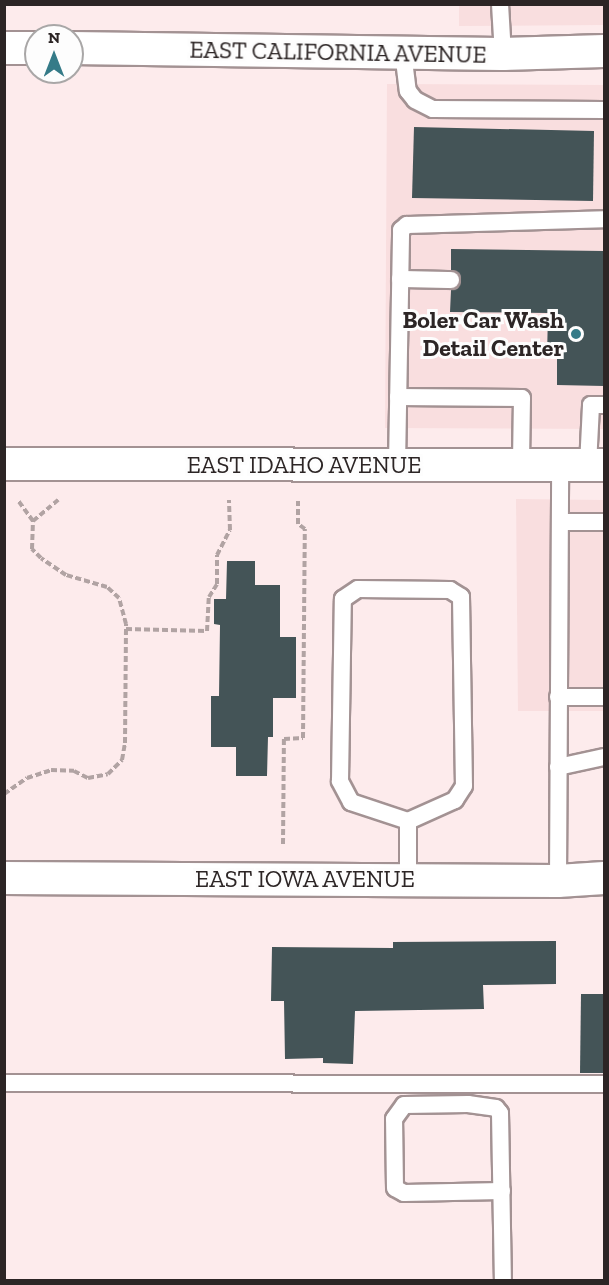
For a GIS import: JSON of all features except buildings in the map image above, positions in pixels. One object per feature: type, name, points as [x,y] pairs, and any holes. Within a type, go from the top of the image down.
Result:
[{"type":"street","points":[[4,48],[24,48]]},
{"type":"street","name":"EAST CALIFORNIA AVENUE","points":[[84,48],[503,54],[604,51]]},
{"type":"street","name":"EAST IDAHO AVENUE","points":[[4,464],[584,465]]},
{"type":"street","name":"EAST IOWA AVENUE","points":[[4,878],[558,880],[604,878]]},
{"type":"lane","points":[[500,4],[503,54]]},
{"type":"lane","points":[[403,52],[408,91],[415,100],[433,109],[604,110]]},
{"type":"lane","points":[[397,465],[401,230],[406,225],[604,219]]},
{"type":"lane","points":[[400,279],[451,280]]},
{"type":"lane","points":[[398,397],[522,398],[522,465]]},
{"type":"lane","points":[[558,880],[560,522],[584,465],[591,405],[604,405]]},
{"type":"lane","points":[[560,522],[604,522]]},
{"type":"lane","points":[[358,589],[450,590],[461,597],[464,786],[455,800],[408,821],[351,802],[340,781],[343,599],[358,589]]},
{"type":"lane","points":[[558,697],[604,697]]},
{"type":"lane","points":[[558,767],[604,757]]},
{"type":"lane","points":[[408,821],[408,880]]},
{"type":"lane","points":[[4,1083],[604,1084]]},
{"type":"lane","points":[[502,1191],[404,1193],[395,1188],[394,1119],[404,1105],[468,1104],[496,1108],[500,1113],[502,1191],[503,1281]]},
{"type":"path","points":[[4,794],[27,778],[51,770],[74,771],[88,778],[108,774],[122,760],[126,743],[126,629],[119,598],[107,587],[66,575],[32,549],[33,521],[18,500]]},
{"type":"path","points":[[33,521],[58,500]]},
{"type":"path","points":[[126,629],[207,631],[208,597],[217,584],[217,555],[230,530],[229,500]]},
{"type":"path","points":[[283,844],[284,739],[303,738],[305,528],[298,524],[298,501]]},
{"type":"shaded area","points":[[459,5],[604,5],[604,25],[459,26]]},
{"type":"shaded area","points":[[387,84],[604,85],[604,429],[385,428]]},
{"type":"shaded area","points":[[516,499],[604,500],[604,711],[518,711]]},
{"type":"place","name":"Boler Car Wash Detail Center","points":[[576,334]]}]
